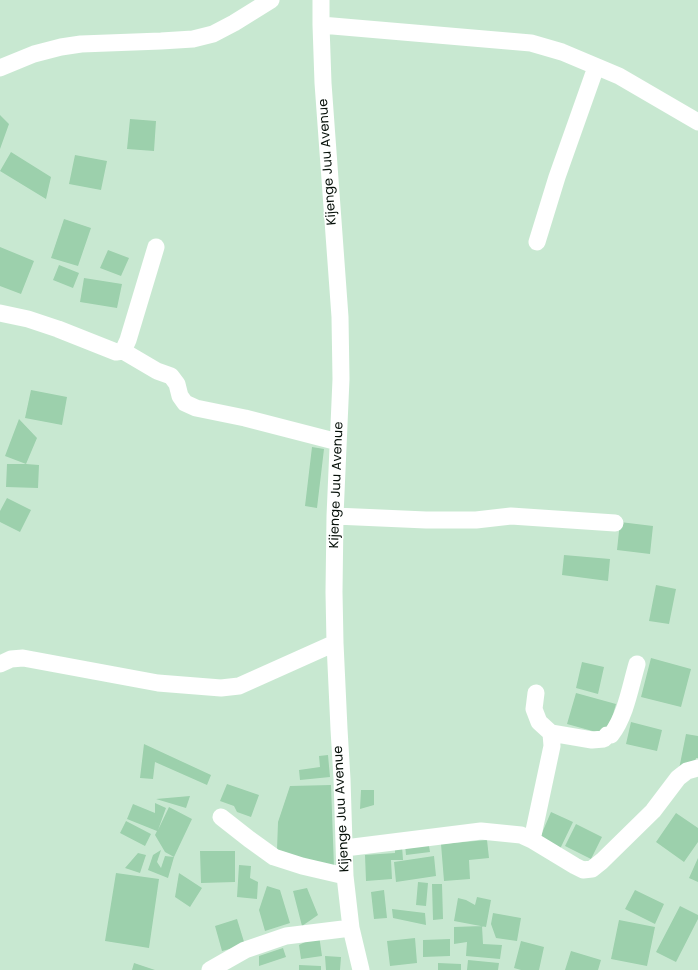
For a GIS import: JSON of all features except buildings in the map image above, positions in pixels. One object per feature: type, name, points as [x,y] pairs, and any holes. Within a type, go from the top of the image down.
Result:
[{"type":"street","points":[[0,68],[34,54],[67,46],[103,42],[193,39],[213,34],[271,0]]},
{"type":"street","name":"Kijenge Juu Avenue","points":[[321,0],[322,83],[340,317],[341,380],[335,516],[335,643],[345,848],[345,876],[352,928],[361,970]]},
{"type":"street","points":[[321,25],[531,43],[562,52],[619,76],[698,122]]},
{"type":"street","points":[[537,242],[557,177],[596,67]]},
{"type":"street","points":[[123,351],[128,340],[156,247]]},
{"type":"street","points":[[0,313],[28,319],[58,329],[116,352],[123,351],[157,371],[171,376],[177,384],[180,396],[185,403],[196,408],[245,418],[338,442]]},
{"type":"street","points":[[335,516],[426,520],[476,520],[511,516],[615,522]]},
{"type":"street","points":[[0,664],[11,659],[23,658],[158,683],[221,688],[239,686],[335,643]]},
{"type":"street","points":[[536,692],[534,710],[539,722],[551,733],[592,740],[604,739],[607,735],[611,735],[616,728],[627,702],[637,664]]},
{"type":"street","points":[[532,840],[552,746],[551,733]]},
{"type":"street","points":[[345,848],[481,831],[522,835],[583,870],[592,869],[653,811],[678,778],[687,771],[698,768]]},
{"type":"street","points":[[221,817],[274,857],[302,866],[345,876]]},
{"type":"street","points":[[210,970],[245,950],[286,936],[352,928]]}]
